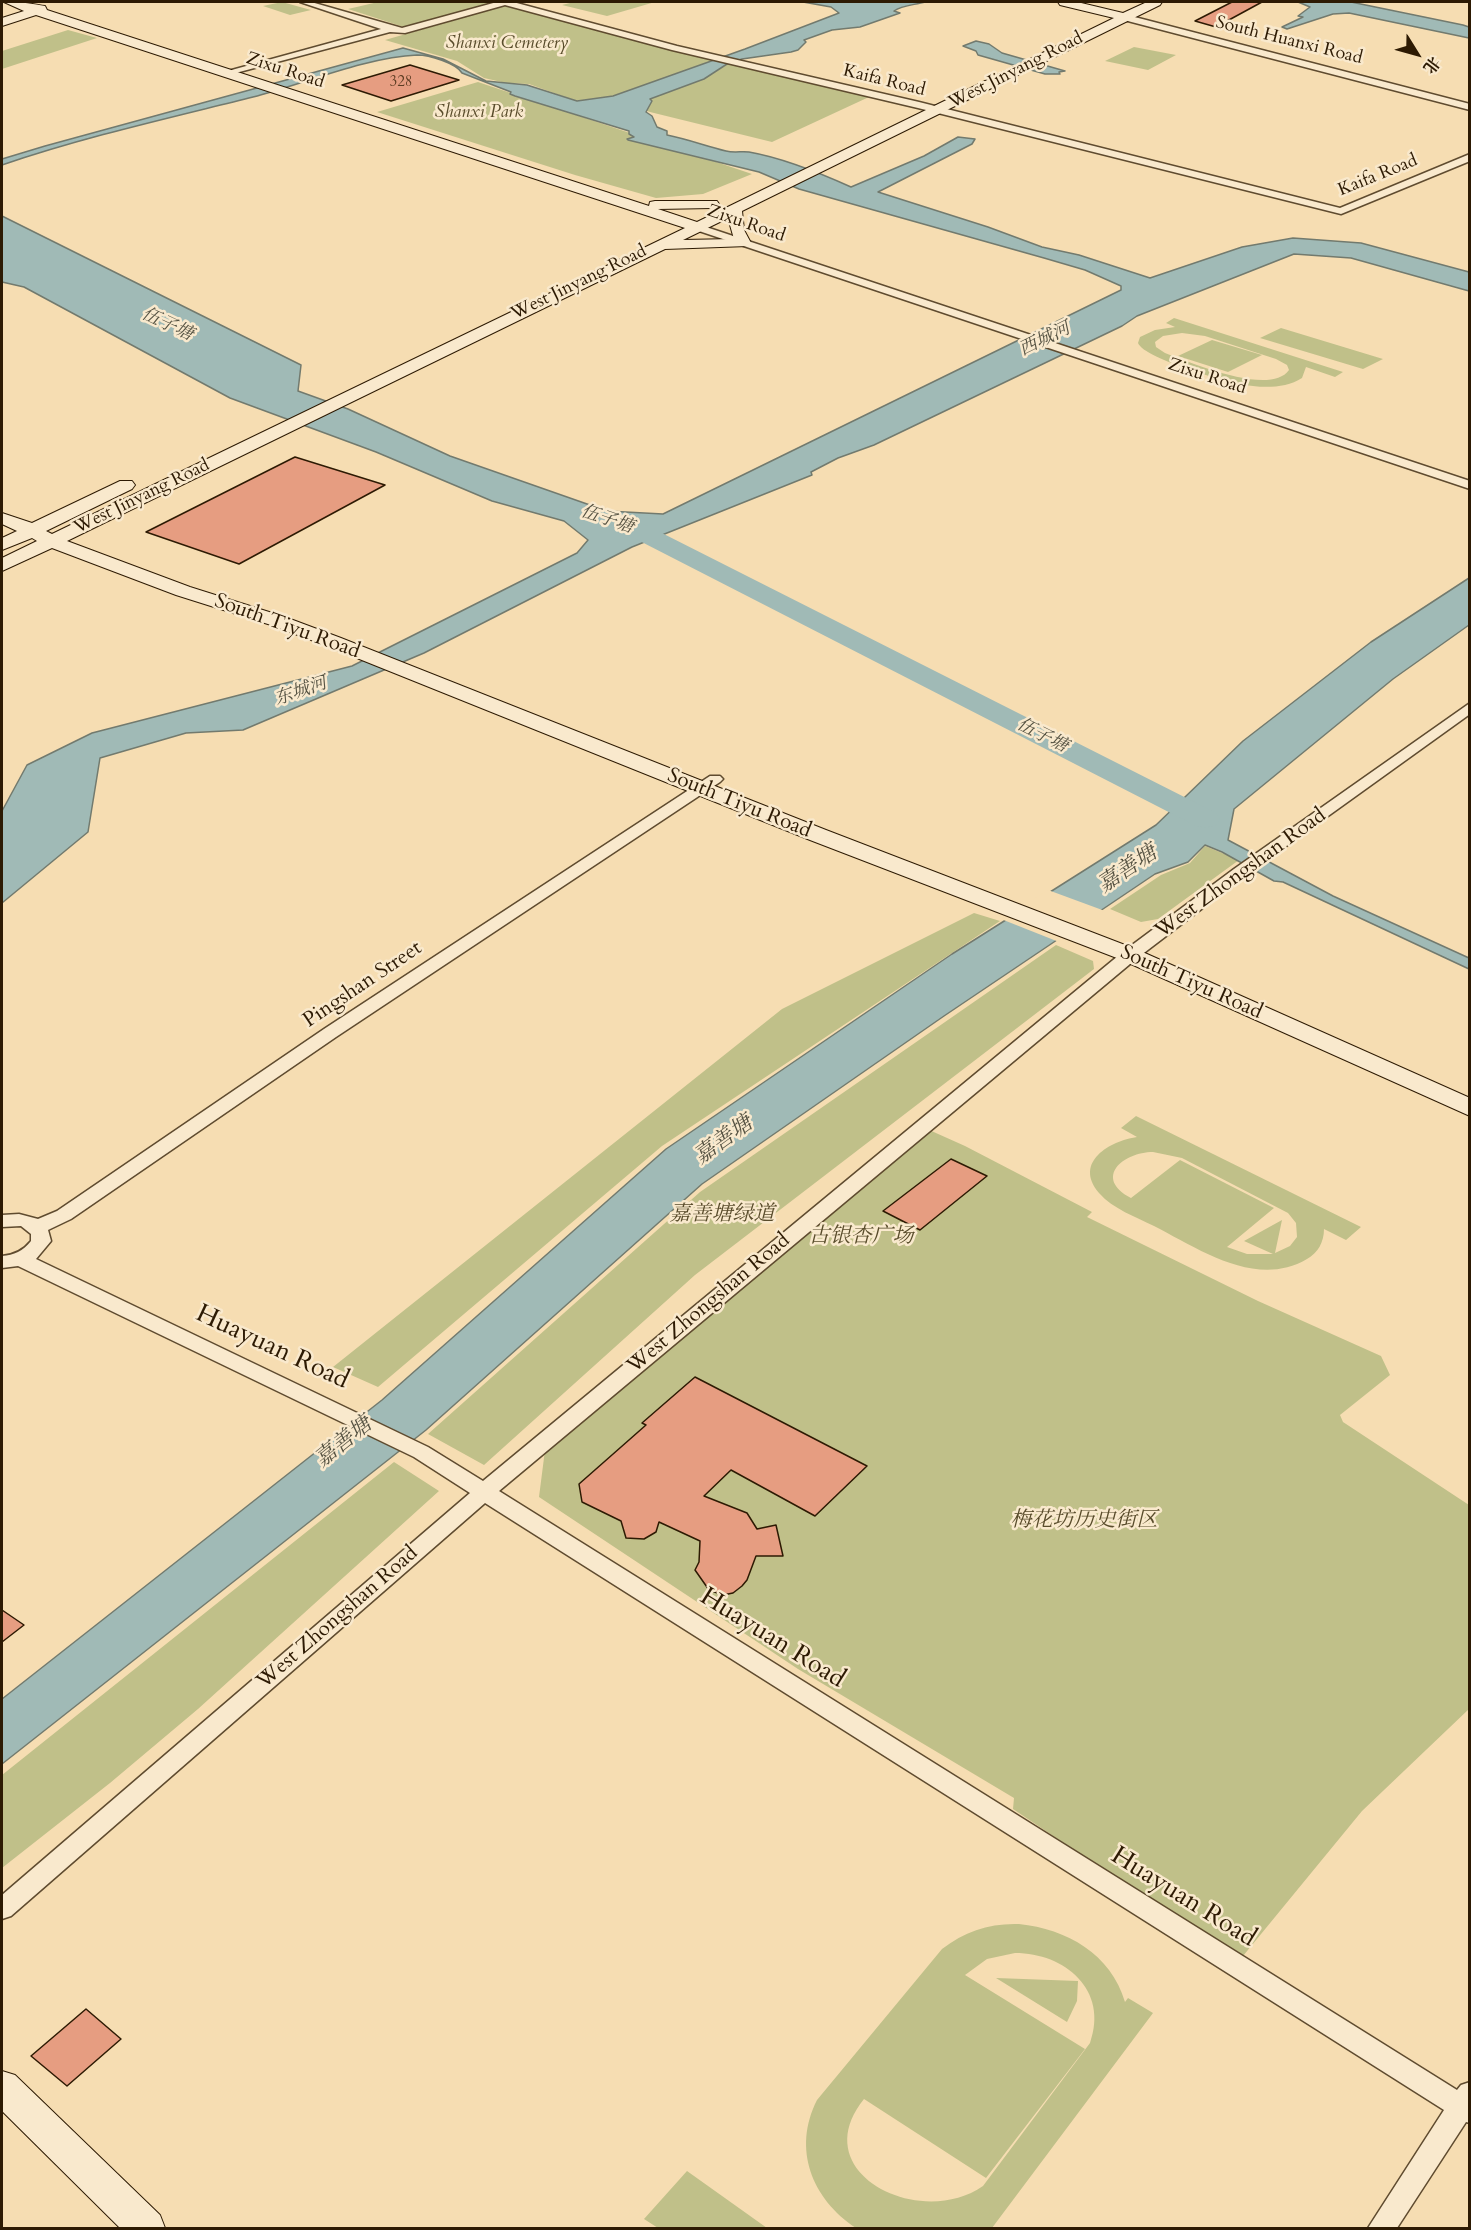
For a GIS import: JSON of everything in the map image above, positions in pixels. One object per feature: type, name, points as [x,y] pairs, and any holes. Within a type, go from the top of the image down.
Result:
[{"type":"main road","name":"Zixu Road","points":[[9,2],[23,6],[37,6],[231,74],[697,227]]},
{"type":"main road","name":"South Huanxi Road","points":[[1064,2],[1123,17]]},
{"type":"main road","name":"West Jinyang Road","points":[[2,544],[44,531],[69,532],[777,188],[810,162],[919,105],[1132,2]]},
{"type":"main road","name":"West Jinyang Road","points":[[532,290],[760,181],[937,111],[1156,2]]},
{"type":"main road","points":[[2,22],[37,6],[56,4]]},
{"type":"main road","points":[[2,13],[23,6]]},
{"type":"main road","points":[[625,204],[679,207],[712,204]]},
{"type":"main road","points":[[625,204],[638,223]]},
{"type":"main road","points":[[658,246],[743,243],[737,230],[734,209]]},
{"type":"main road","name":"West Jinyang Road","points":[[209,445],[241,430]]},
{"type":"main road","name":"West Jinyang Road","points":[[2,565],[44,531],[144,476]]},
{"type":"main road","name":"South Tiyu Road","points":[[2,504],[44,531]]},
{"type":"main road","name":"South Tiyu Road","points":[[2,518],[44,531],[183,591],[338,639]]},
{"type":"main road","name":"South Tiyu Road","points":[[69,532],[990,895],[1138,949],[1470,1089]]},
{"type":"main road","name":"South Tiyu Road","points":[[1138,949],[1470,1108]]},
{"type":"main road","points":[[2,2087],[146,2229]]},
{"type":"street","points":[[304,2],[390,29]]},
{"type":"street","name":"Kaifa Road","points":[[390,29],[402,31],[506,2],[713,57],[919,105],[1341,212],[1470,157]]},
{"type":"street","name":"South Huanxi Road","points":[[1123,17],[1470,107]]},
{"type":"street","points":[[231,74],[390,29]]},
{"type":"street","name":"Zixu Road","points":[[697,227],[1017,336],[1470,485]]},
{"type":"street","name":"West Zhongshan Road","points":[[2,1909],[484,1492],[1138,949],[1240,872],[1470,707]]},
{"type":"street","name":"Pingshan Street","points":[[37,1227],[64,1215],[330,1033],[707,784]]},
{"type":"street","points":[[2,1221],[21,1220],[37,1227],[41,1234],[41,1241],[37,1248],[11,1261]]},
{"type":"street","name":"Huayuan Road","points":[[11,1261],[328,1405],[421,1452],[1466,2104]]},
{"type":"street","points":[[1382,2229],[1466,2104]]},
{"type":"green space","points":[[282,2],[311,10],[290,15],[263,6]]},
{"type":"green space","points":[[378,2],[501,2],[407,28],[348,9]]},
{"type":"green space","points":[[574,2],[655,2],[607,16],[562,5]]},
{"type":"green space","name":"Shanxi Cemetery","points":[[507,5],[710,59],[869,97],[772,142],[650,112],[606,97],[576,101],[529,84],[506,83],[484,78],[457,61],[385,40]]},
{"type":"green space","points":[[68,30],[97,38],[2,69],[2,51]]},
{"type":"green space","points":[[1134,47],[1176,55],[1148,70],[1105,61]]},
{"type":"green space","name":"Shanxi Park","points":[[478,82],[752,174],[703,194],[656,198],[575,175],[377,112]]},
{"type":"green space","points":[[1174,318],[1343,372],[1335,377],[1306,367],[1302,378],[1285,385],[1272,387],[1243,385],[1210,376],[1156,356],[1138,343],[1140,337],[1155,330],[1175,327],[1166,323]],"holes":[[[1182,333],[1205,336],[1276,359],[1287,365],[1289,370],[1279,377],[1265,380],[1248,379],[1229,375],[1165,353],[1156,347],[1155,342],[1163,336]]]},
{"type":"green space","points":[[1281,328],[1383,359],[1363,369],[1260,338]]},
{"type":"green space","points":[[1212,340],[1262,355],[1228,372],[1178,356]]},
{"type":"green space","points":[[1205,846],[1239,860],[1158,919],[1141,922],[1110,909],[1161,875],[1190,863]]},
{"type":"green space","name":"嘉善塘绿道","points":[[974,913],[1000,921],[662,1146],[378,1387],[333,1367],[782,1009]]},
{"type":"green space","name":"嘉善塘绿道","points":[[1056,945],[1093,961],[1094,969],[695,1275],[484,1465],[428,1434],[700,1192]]},
{"type":"green space","points":[[1136,1116],[1361,1227],[1346,1240],[1324,1229],[1322,1243],[1314,1254],[1288,1267],[1268,1270],[1248,1268],[1228,1262],[1132,1216],[1099,1193],[1092,1182],[1090,1172],[1092,1163],[1106,1148],[1137,1137],[1121,1128]],"holes":[[[1153,1152],[1182,1158],[1288,1213],[1296,1223],[1297,1237],[1290,1246],[1275,1253],[1282,1220],[1244,1241],[1273,1254],[1247,1254],[1227,1247],[1274,1208],[1180,1160],[1131,1198],[1114,1182],[1113,1175],[1116,1168],[1132,1156]]]},
{"type":"green space","name":"梅花坊历史街区","points":[[927,1129],[965,1146],[1092,1212],[1087,1217],[1258,1301],[1381,1356],[1390,1375],[1340,1415],[1343,1422],[1469,1505],[1469,1709],[1362,1811],[1243,1956],[1153,1903],[1013,1809],[1014,1798],[798,1669],[539,1497],[545,1450]]},
{"type":"green space","points":[[394,1462],[439,1491],[198,1709],[110,1783],[2,1868],[2,1775]]},
{"type":"green space","points":[[1019,1924],[1054,1932],[1085,1947],[1109,1970],[1125,2002],[1128,1998],[1153,2013],[992,2228],[856,2228],[828,2203],[811,2172],[806,2137],[817,2100],[942,1949],[978,1929]],"holes":[[[1015,1953],[1033,1955],[1066,1968],[1088,1991],[1093,2007],[1094,2024],[1090,2043],[983,2186],[957,2198],[929,2201],[902,2197],[877,2187],[859,2171],[848,2150],[849,2126],[864,2099],[986,2178],[1085,2049],[965,1975],[987,1959]]]},
{"type":"green space","points":[[996,1978],[1078,1981],[1077,2001],[1067,2022]]},
{"type":"green space","points":[[687,2171],[767,2228],[658,2228],[644,2219]]},
{"type":"water","points":[[803,2],[925,2],[901,7],[894,11],[900,13],[860,27],[832,30],[804,40],[806,42],[798,50],[742,59],[727,64],[704,79],[650,99],[652,101],[646,112],[652,116],[657,127],[667,131],[667,135],[729,152],[749,152],[788,162],[851,187],[924,156],[958,137],[975,139],[972,144],[878,192],[1042,247],[1079,255],[1150,278],[1242,247],[1293,238],[1361,243],[1469,272],[1469,291],[1351,258],[1294,254],[1137,316],[1122,326],[874,445],[838,458],[811,472],[812,475],[632,547],[424,653],[243,730],[186,733],[100,758],[88,832],[2,903],[2,811],[27,765],[92,733],[352,666],[577,553],[588,540],[564,521],[492,501],[376,452],[230,398],[24,287],[2,282],[2,216],[301,365],[298,391],[348,409],[450,456],[607,511],[663,514],[1121,290],[1121,286],[1085,270],[799,189],[759,172],[628,140],[634,137],[629,134],[629,131],[515,96],[510,94],[511,92],[462,73],[448,63],[422,55],[398,57],[356,66],[253,97],[95,137],[2,165],[2,159],[403,48],[443,59],[486,81],[527,85],[577,101],[613,96],[839,13],[831,7]]},
{"type":"water","points":[[1298,2],[1351,2],[1463,25],[1469,27],[1469,38],[1349,13],[1333,14],[1287,29],[1282,27],[1303,17],[1298,16],[1310,7]]},
{"type":"water","points":[[976,41],[989,44],[1002,53],[1065,71],[1059,72],[1060,74],[1045,74],[978,55],[976,51],[963,46]]},
{"type":"water","name":"嘉善塘","points":[[1469,578],[1469,625],[1393,679],[1234,809],[1228,840],[1333,896],[1469,958],[1469,969],[1283,882],[1274,881],[1205,845],[1188,862],[1155,874],[944,1016],[702,1184],[426,1430],[2,1764],[2,1699],[382,1400],[666,1149],[952,954],[1156,825],[1243,741],[1371,642]]},
{"type":"pier","points":[[1048,890],[1105,911],[1059,942],[1001,919]]},
{"type":"building","points":[[1232,2],[1262,2],[1216,27],[1195,21]]},
{"type":"building","points":[[410,65],[459,80],[391,101],[342,85]]},
{"type":"building","points":[[295,457],[385,485],[239,564],[146,532]]},
{"type":"building","points":[[951,1159],[987,1176],[920,1230],[883,1211]]},
{"type":"building","points":[[695,1377],[867,1466],[815,1516],[731,1470],[704,1496],[747,1513],[757,1529],[776,1525],[783,1556],[756,1556],[747,1580],[742,1586],[733,1593],[723,1595],[709,1590],[695,1570],[699,1562],[700,1541],[659,1522],[656,1532],[644,1539],[626,1538],[621,1521],[582,1502],[579,1484],[646,1425],[642,1423]]},
{"type":"building","points":[[2,1610],[24,1625],[2,1642]]},
{"type":"building","points":[[86,2009],[121,2039],[67,2086],[31,2056]]},
{"type":"waterway","name":"伍子塘","points":[[610,521],[639,531],[1205,819]]},
{"type":"water label","name":"西城河","points":[[1045,340]]},
{"type":"water label","name":"东城河","points":[[301,692]]},
{"type":"park label","name":"古银杏广场","points":[[861,1237]]}]
